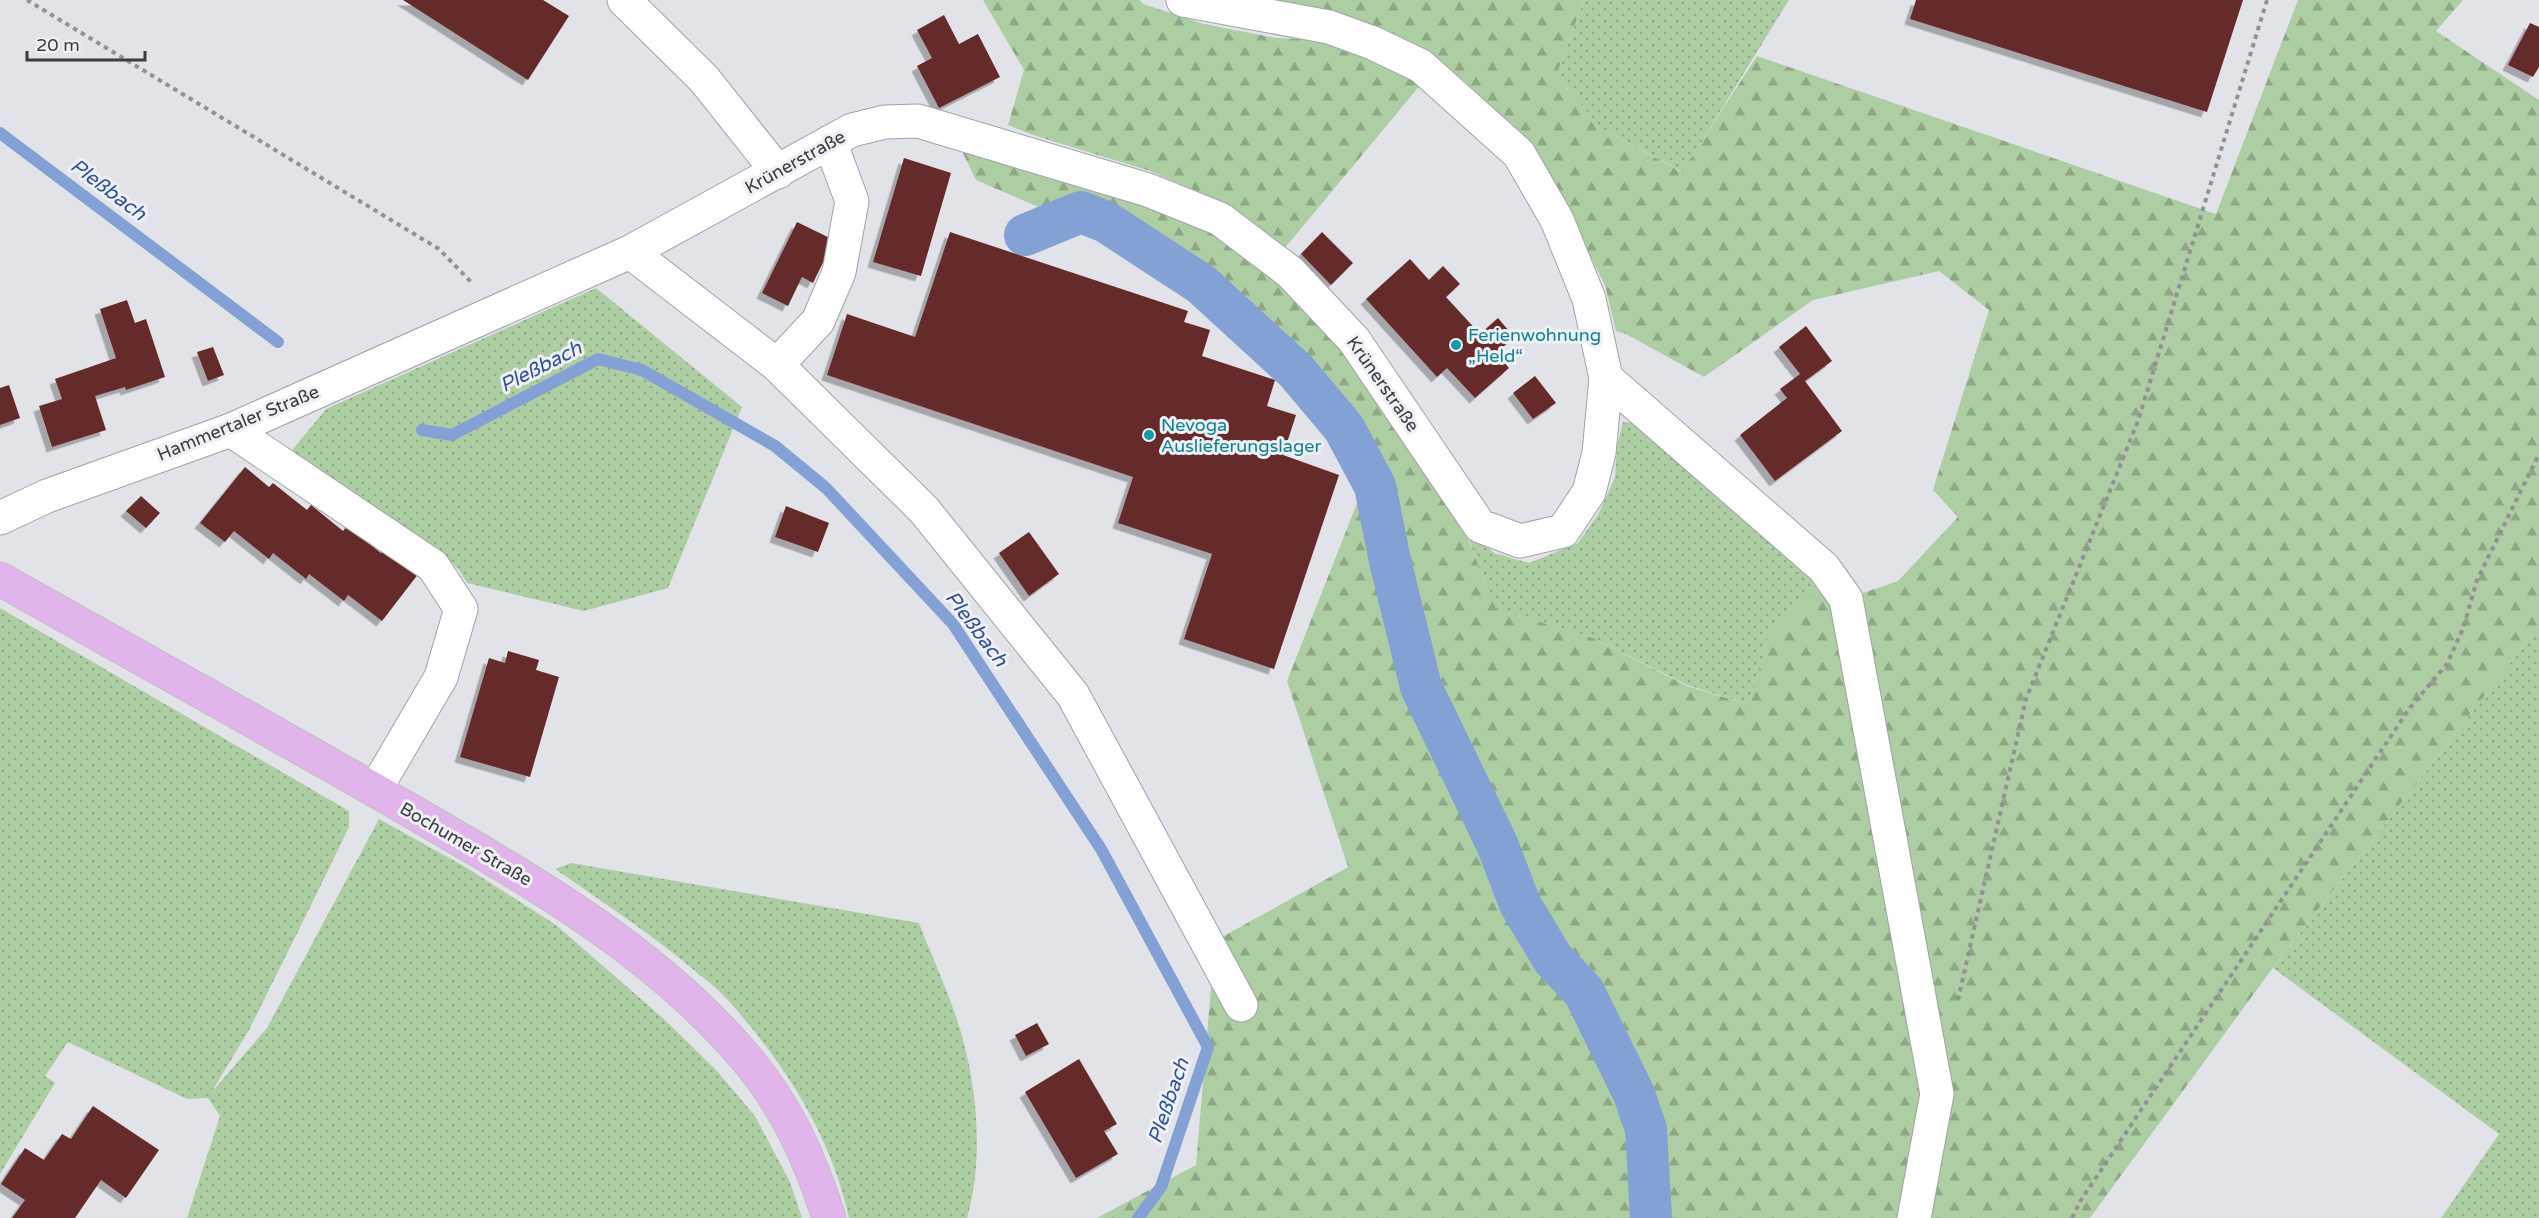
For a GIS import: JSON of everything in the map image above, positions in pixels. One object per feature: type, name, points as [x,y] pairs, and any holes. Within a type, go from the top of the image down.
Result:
[{"type":"main road","name":"Bochumer Straße","points":[[0,579],[530,880],[628,949],[674,986],[715,1024],[746,1057],[773,1092],[796,1131],[814,1172],[829,1218]]},
{"type":"street","points":[[624,0],[704,79],[778,171]]},
{"type":"street","name":"Krünerstraße","points":[[487,317],[630,252],[852,130],[885,122],[918,121],[1148,190],[1220,219],[1290,272],[1354,340],[1480,526],[1520,541],[1563,531],[1589,492],[1599,453],[1606,378],[1589,298],[1557,220],[1519,154],[1469,106],[1421,66],[1362,39],[1329,27],[1183,0]]},
{"type":"street","points":[[777,365],[818,321],[839,272],[852,201],[830,142]]},
{"type":"street","points":[[630,252],[777,365],[924,510],[1072,695],[1241,1005]]},
{"type":"street","name":"Hammertaler Straße","points":[[0,518],[47,496],[231,430],[487,317]]},
{"type":"street","points":[[1606,378],[1824,568],[1846,599],[1937,1094],[1914,1218]]},
{"type":"street","points":[[231,430],[433,566],[461,609],[441,677],[375,790]]},
{"type":"path","points":[[27,0],[439,249],[487,317]]},
{"type":"path","points":[[1958,1001],[2026,699],[2138,421],[2267,0]]},
{"type":"path","points":[[2072,1218],[2107,1161],[2409,708],[2447,664],[2463,629],[2477,580],[2539,454]]},
{"type":"green space","points":[[983,0],[1140,0],[1143,4],[1204,24],[1276,38],[1318,40],[1350,47],[1422,83],[1284,249],[1225,203],[1150,171],[1033,135],[1008,125],[1024,70]]},
{"type":"green space","points":[[1256,0],[1584,0],[1556,76],[1602,129],[1682,172],[1757,56],[2216,214],[2298,0],[2463,0],[2436,31],[2539,100],[2539,626],[2272,969],[2090,1218],[1097,1218],[1196,1165],[1215,941],[1348,867],[1287,681],[1361,493],[1235,291],[976,180],[958,143],[1209,224],[1281,283],[1329,331],[1463,527],[1496,609],[1593,638],[1687,686],[1750,705],[1768,634],[1825,581],[1854,596],[1898,581],[1958,517],[1933,490],[1989,310],[1939,271],[1813,300],[1704,377],[1626,334],[1616,331],[1605,285],[1563,204],[1502,117],[1461,78],[1404,42]]},
{"type":"green space","points":[[1584,0],[1789,0],[1683,172],[1602,129],[1556,76]]},
{"type":"green space","points":[[596,288],[742,407],[668,588],[584,611],[467,583],[459,570],[438,548],[289,462],[293,449],[326,409]]},
{"type":"green space","points":[[1623,422],[1640,423],[1825,581],[1769,634],[1750,705],[1687,685],[1593,638],[1495,609],[1464,527],[1494,553],[1529,563],[1578,543],[1599,513],[1615,477],[1617,446]]},
{"type":"green space","points":[[0,608],[349,811],[349,827],[317,893],[249,1030],[211,1093],[267,1028],[379,819],[467,868],[556,925],[665,1020],[717,1071],[755,1116],[790,1182],[802,1218],[187,1218],[220,1116],[208,1098],[187,1099],[68,1042],[45,1076],[55,1083],[0,1174]]},
{"type":"green space","points":[[2539,626],[2539,1218],[2441,1218],[2499,1134],[2273,968]]},
{"type":"green space","points":[[571,863],[919,923],[959,1025],[972,1083],[977,1152],[967,1218],[849,1218],[830,1156],[801,1098],[744,1018],[722,994],[688,965],[555,869]]},
{"type":"building","points":[[403,0],[543,0],[569,16],[528,80]]},
{"type":"building","points":[[1916,0],[2243,0],[2207,112],[1910,19]]},
{"type":"building","points":[[944,15],[959,44],[978,34],[1000,77],[939,108],[917,66],[932,58],[917,30]]},
{"type":"building","points":[[2530,23],[2539,27],[2539,67],[2533,77],[2508,65]]},
{"type":"building","points":[[904,158],[951,173],[921,276],[873,262]]},
{"type":"building","points":[[797,222],[834,240],[813,283],[802,277],[788,306],[762,293]]},
{"type":"building","name":"Nevoga Auslieferungslager","points":[[950,232],[1188,311],[1184,322],[1210,330],[1202,356],[1275,380],[1267,406],[1296,415],[1283,455],[1339,475],[1274,669],[1184,639],[1212,554],[1118,523],[1133,477],[827,375],[847,314],[915,337]]},
{"type":"building","points":[[1322,232],[1353,263],[1331,285],[1301,254]]},
{"type":"building","name":"Ferienwohnung „Held“","points":[[1410,259],[1429,280],[1443,266],[1460,284],[1446,297],[1480,334],[1498,318],[1514,337],[1496,353],[1509,368],[1475,398],[1447,368],[1437,377],[1366,299]]},
{"type":"building","points":[[127,300],[135,323],[146,319],[165,377],[126,390],[125,387],[95,396],[106,430],[52,447],[39,406],[62,399],[55,379],[116,358],[100,309]]},
{"type":"building","points":[[1806,326],[1832,361],[1805,381],[1842,431],[1775,481],[1740,435],[1787,398],[1780,389],[1800,374],[1779,347]]},
{"type":"building","points":[[213,347],[224,375],[208,381],[197,352]]},
{"type":"building","points":[[1535,376],[1556,403],[1533,419],[1513,393]]},
{"type":"building","points":[[9,385],[20,418],[0,425],[0,388]]},
{"type":"building","points":[[245,467],[269,487],[273,483],[307,510],[311,505],[343,531],[347,526],[381,553],[386,547],[419,573],[382,621],[348,595],[344,601],[309,574],[306,579],[273,553],[269,559],[234,531],[225,542],[200,523]]},
{"type":"building","points":[[141,496],[160,513],[146,528],[126,511]]},
{"type":"building","points":[[786,506],[829,523],[818,552],[775,537]]},
{"type":"building","points":[[1029,532],[1059,574],[1029,596],[999,553]]},
{"type":"building","points":[[508,651],[539,660],[536,670],[559,677],[530,777],[460,757],[489,658],[505,663]]},
{"type":"building","points":[[1037,1023],[1049,1044],[1026,1056],[1015,1035]]},
{"type":"building","points":[[1079,1059],[1117,1124],[1104,1131],[1118,1154],[1076,1178],[1025,1092]]},
{"type":"building","points":[[93,1106],[159,1150],[126,1198],[101,1180],[75,1218],[12,1218],[25,1200],[1,1184],[25,1148],[44,1160],[62,1134],[71,1139]]},
{"type":"waterway","name":"Pleßbach","points":[[0,133],[278,342]]},
{"type":"waterway","points":[[1025,235],[1081,212],[1106,222],[1201,284],[1296,371],[1344,428],[1375,486],[1390,561],[1421,687],[1497,844],[1520,904],[1553,959],[1584,992],[1634,1094],[1646,1129],[1651,1218]]},
{"type":"waterway","name":"Pleßbach","points":[[422,430],[452,435],[598,359],[642,370],[775,446],[826,488],[953,624],[1101,849],[1208,1047],[1161,1187],[1138,1218]]},
{"type":"place","name":"Ferienwohnung „Held“","points":[[1456,345]]},
{"type":"place","name":"Nevoga Auslieferungslager","points":[[1149,435]]}]
